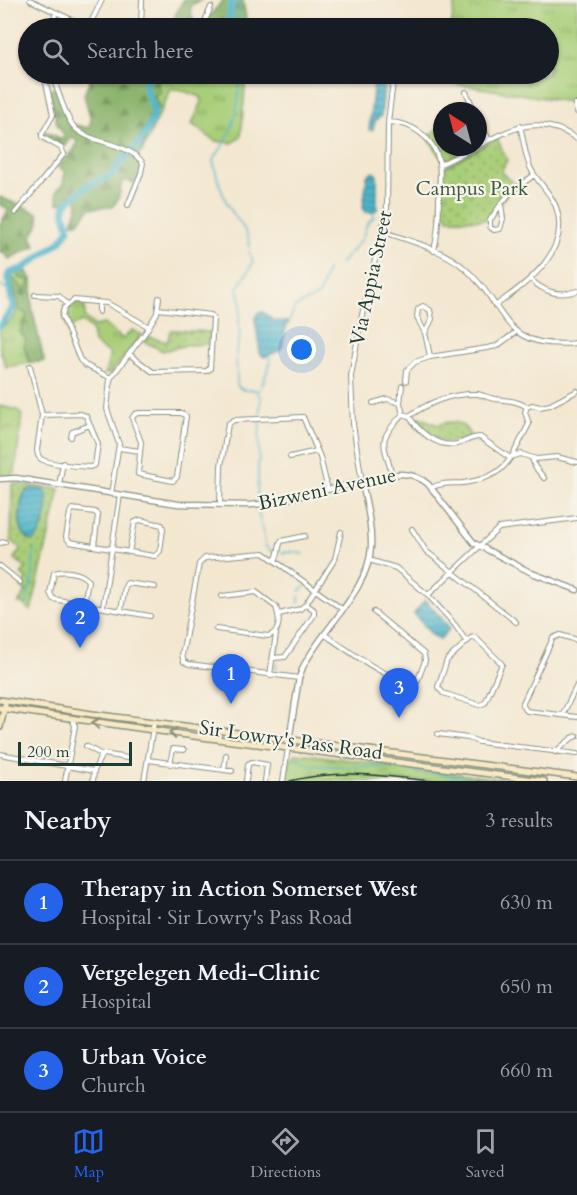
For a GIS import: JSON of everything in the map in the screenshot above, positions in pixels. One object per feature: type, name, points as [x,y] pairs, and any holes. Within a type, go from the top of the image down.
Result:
[{"type":"main road","name":"Sir Lowry's Pass Road","points":[[1,701],[577,777]]},
{"type":"main road","points":[[0,727],[1,701]]},
{"type":"main road","name":"Sir Lowry's Pass Road","points":[[2,708],[544,781]]},
{"type":"street","points":[[30,0],[67,18]]},
{"type":"street","points":[[93,18],[102,0]]},
{"type":"street","points":[[141,18],[142,0]]},
{"type":"street","points":[[206,18],[211,7]]},
{"type":"street","points":[[55,12],[55,18]]},
{"type":"street","points":[[15,213],[64,154],[61,148],[44,140],[41,136],[52,115],[46,84]]},
{"type":"street","points":[[56,84],[66,114],[75,129],[125,150],[140,159],[143,165],[128,205]]},
{"type":"street","name":"Via Appia Street","points":[[362,482],[352,414],[351,376],[388,198],[388,122],[393,84]]},
{"type":"street","points":[[466,92],[471,102]]},
{"type":"street","points":[[575,104],[577,112]]},
{"type":"street","points":[[388,122],[404,125],[421,134],[434,148],[439,165],[439,211],[434,251]]},
{"type":"street","points":[[487,136],[489,140],[520,126],[547,126],[577,139]]},
{"type":"street","points":[[495,306],[531,279],[551,253],[558,235],[557,211],[551,197],[529,166],[520,126]]},
{"type":"street","points":[[439,165],[457,156]]},
{"type":"street","points":[[501,204],[502,224],[500,229],[494,230],[489,224],[490,220],[501,204],[510,193],[534,175]]},
{"type":"street","points":[[382,231],[434,251],[464,267],[516,332],[540,342],[577,343]]},
{"type":"street","points":[[531,279],[550,293],[577,291]]},
{"type":"street","points":[[35,295],[59,296],[68,305]]},
{"type":"street","points":[[111,494],[119,440],[107,409],[111,378],[149,327],[158,309],[159,298]]},
{"type":"street","points":[[111,378],[85,365],[80,360],[62,316],[68,305],[74,300],[99,302],[112,306],[149,327]]},
{"type":"street","points":[[99,302],[99,312]]},
{"type":"street","points":[[425,333],[432,316],[430,310],[423,306],[418,309],[417,315],[425,333],[430,357]]},
{"type":"street","points":[[129,354],[153,372],[210,369],[213,318],[211,315],[158,309]]},
{"type":"street","points":[[405,381],[405,373],[410,366],[430,357],[497,346],[516,332]]},
{"type":"street","points":[[30,366],[42,415],[37,454],[44,460],[90,467],[95,465],[98,444],[86,416],[83,414],[42,415]]},
{"type":"street","points":[[402,386],[400,403],[403,414]]},
{"type":"street","points":[[527,407],[550,405],[577,391]]},
{"type":"street","points":[[409,416],[428,403],[439,399],[470,394],[516,400],[527,407]]},
{"type":"street","points":[[373,403],[387,399],[400,403]]},
{"type":"street","points":[[431,488],[441,483],[488,478],[501,470],[529,424],[525,412],[527,407]]},
{"type":"street","points":[[181,413],[185,415],[186,422],[175,479],[171,481],[138,475],[140,451],[141,440],[132,420],[135,414],[181,413]]},
{"type":"street","points":[[403,414],[409,416],[418,429],[431,438],[451,444],[480,437],[510,458]]},
{"type":"street","points":[[392,475],[384,437],[387,430],[403,414]]},
{"type":"street","points":[[220,506],[222,459],[228,425],[232,420],[302,416],[318,451],[328,490]]},
{"type":"street","points":[[71,437],[72,432],[90,425]]},
{"type":"street","points":[[119,448],[140,451]]},
{"type":"street","points":[[290,457],[318,451]]},
{"type":"street","points":[[510,458],[521,454],[532,458],[557,457],[577,462]]},
{"type":"street","points":[[532,458],[535,467],[544,478]]},
{"type":"street","points":[[59,485],[63,463]]},
{"type":"street","name":"Bizweni Avenue","points":[[0,479],[16,478],[178,504],[220,506],[256,505],[404,473],[418,477],[431,488],[466,535],[479,546],[532,573],[577,590]]},
{"type":"street","points":[[283,781],[299,678],[305,662],[360,583],[369,560],[371,534],[362,482]]},
{"type":"street","points":[[102,608],[120,495]]},
{"type":"street","points":[[94,546],[98,515],[94,512],[72,509],[66,539],[70,542],[129,552],[154,556],[158,555],[162,525],[140,520],[135,522],[129,552]]},
{"type":"street","points":[[428,595],[501,527],[577,518]]},
{"type":"street","points":[[412,529],[426,551],[516,622]]},
{"type":"street","points":[[279,614],[300,609],[306,604],[335,559],[341,532]]},
{"type":"street","points":[[275,560],[279,554],[281,541],[305,536]]},
{"type":"street","points":[[299,678],[184,662],[182,655],[201,561],[205,558],[266,554],[342,609]]},
{"type":"street","points":[[369,560],[393,566],[428,595],[466,641]]},
{"type":"street","points":[[0,566],[20,582]]},
{"type":"street","points":[[84,604],[87,577],[59,571],[54,573],[50,593],[52,598],[102,608],[150,615]]},
{"type":"street","points":[[121,610],[127,584],[155,587]]},
{"type":"street","points":[[222,596],[256,592],[275,606],[280,622],[276,632],[270,675]]},
{"type":"street","points":[[273,658],[285,657],[314,615],[314,610],[306,604]]},
{"type":"street","points":[[324,634],[381,672],[412,683],[417,682],[425,661],[424,654],[374,612]]},
{"type":"street","points":[[216,629],[268,636],[276,632]]},
{"type":"street","points":[[577,640],[560,635],[553,638],[522,705],[527,711],[577,717]]},
{"type":"street","points":[[476,637],[502,664],[485,703],[481,705],[443,693],[438,689],[447,660],[466,641],[476,637]]},
{"type":"street","points":[[563,714],[577,685]]},
{"type":"street","points":[[65,781],[75,726],[72,719]]},
{"type":"street","points":[[144,781],[154,722]]},
{"type":"street","points":[[438,734],[468,738],[478,742],[577,754]]},
{"type":"street","points":[[555,752],[577,736]]},
{"type":"street","points":[[86,746],[102,755],[127,758]]},
{"type":"street","points":[[170,764],[173,750],[184,750]]},
{"type":"street","points":[[0,754],[94,771]]},
{"type":"street","points":[[93,781],[94,771],[102,755]]},
{"type":"street","points":[[224,770],[226,755]]},
{"type":"street","points":[[148,760],[232,771]]},
{"type":"street","points":[[246,781],[248,765],[252,762],[267,765],[265,781]]},
{"type":"green space","points":[[183,0],[202,0],[193,4],[190,9],[193,18],[174,18]]},
{"type":"green space","points":[[223,0],[243,0],[246,18],[208,18]]},
{"type":"green space","points":[[455,0],[577,0],[577,103],[456,84],[559,84],[559,18],[452,18]]},
{"type":"green space","points":[[88,84],[157,84],[160,88],[160,94],[154,95],[159,108],[149,116],[139,136],[146,138],[142,152],[134,158],[142,165],[134,183],[125,180],[122,182],[118,200],[112,207],[90,208],[78,223],[72,223],[78,206],[77,199],[71,193],[66,201],[58,204],[56,192],[63,184],[65,172],[58,166],[74,150],[77,142],[73,137],[63,147],[44,139],[43,135],[46,132],[62,139],[65,136],[57,124],[49,90],[55,88],[70,124],[89,128],[91,120],[84,95]]},
{"type":"green space","points":[[155,84],[245,84],[241,136],[232,143],[215,141],[192,124],[202,102],[201,97],[178,89],[171,89],[142,152],[144,147],[139,136],[148,122]]},
{"type":"green space","points":[[433,133],[433,145],[428,138]]},
{"type":"green space","name":"Campus Park","points":[[497,138],[507,160],[501,172],[516,186],[508,192],[488,220],[448,219],[447,214],[441,214],[443,168],[465,156],[487,156],[487,144]]},
{"type":"green space","points":[[440,156],[454,156],[447,160]]},
{"type":"green space","points":[[0,197],[38,213],[39,216],[31,238],[36,246],[9,259],[2,251],[0,252],[0,224],[9,209],[0,205]]},
{"type":"green space","points":[[26,271],[32,279],[32,309],[44,361],[6,367],[0,350],[0,329],[17,311],[10,276]]},
{"type":"green space","points":[[26,271],[32,279],[32,309],[44,361],[30,363],[24,346],[26,340],[20,332],[27,315],[19,309],[10,276],[24,289],[23,295],[25,295],[31,281],[19,278],[18,272]]},
{"type":"green space","points":[[73,302],[85,303],[85,318],[95,326],[104,324],[123,339],[132,330],[142,335],[111,373],[105,374],[110,354],[94,343],[92,330],[82,322],[68,328],[65,314]]},
{"type":"green space","points":[[171,330],[211,332],[210,344],[187,345],[163,351],[143,341],[146,336],[167,342]]},
{"type":"green space","points":[[0,406],[17,410],[22,415],[15,472],[12,476],[0,477]]},
{"type":"green space","points":[[419,417],[438,425],[449,422],[458,423],[471,437],[456,443],[452,440],[450,443],[437,440],[437,437],[434,439],[415,424]]},
{"type":"green space","points":[[12,483],[60,489],[31,611],[20,602],[18,604],[26,591],[21,587],[27,580],[21,574],[26,568],[14,558],[21,549],[11,541]],"holes":[[[27,489],[47,512],[32,541],[22,531],[19,517],[21,502]]]},
{"type":"green space","points":[[297,753],[513,781],[287,781],[290,759]]},
{"type":"water","points":[[374,84],[384,84],[381,116],[375,121],[373,130],[369,130]]},
{"type":"water","points":[[371,172],[377,176],[377,209],[373,212],[366,212],[363,208],[367,176]]},
{"type":"water","points":[[263,312],[274,321],[289,322],[285,330],[283,346],[279,351],[264,357],[260,353],[255,318],[258,313]]},
{"type":"water","points":[[31,488],[45,490],[48,501],[43,525],[32,541],[23,533],[20,521],[23,495]]},
{"type":"water","points":[[425,600],[450,628],[440,639],[432,635],[414,614]]},
{"type":"waterway","points":[[229,18],[232,0]]},
{"type":"waterway","points":[[237,0],[238,18]]},
{"type":"waterway","points":[[0,326],[13,308],[8,276],[10,273],[24,268],[60,242],[69,229],[64,212],[66,203],[87,186],[111,175],[139,144],[153,117],[154,109],[146,90],[146,84]]},
{"type":"waterway","points":[[239,84],[237,109],[231,130],[213,160],[224,196],[247,235],[249,247]]},
{"type":"waterway","points":[[340,264],[362,239],[367,224],[374,217],[373,212]]},
{"type":"waterway","points":[[249,252],[253,261],[238,287],[241,302],[240,336],[236,350],[237,382],[238,387],[244,390],[257,390],[258,395],[261,396],[260,413]]},
{"type":"waterway","points":[[289,322],[295,307],[319,295],[327,270]]},
{"type":"waterway","points":[[0,285],[11,291]]},
{"type":"waterway","points":[[258,392],[271,361],[269,357]]},
{"type":"waterway","points":[[257,501],[260,421]]},
{"type":"waterway","points":[[258,511],[266,547],[276,555]]},
{"type":"waterway","points":[[26,606],[33,575],[34,550]]},
{"type":"waterway","points":[[282,553],[304,554]]},
{"type":"waterway","points":[[300,591],[305,586]]},
{"type":"waterway","points":[[299,596],[299,603]]},
{"type":"waterway","points":[[276,655],[283,626]]},
{"type":"waterway","points":[[276,662],[276,670]]},
{"type":"waterway","points":[[298,757],[314,766],[382,767],[490,781]]},
{"type":"railway","points":[[290,781],[343,774],[430,781]]},
{"type":"place","name":"Vergelegen Medi-Clinic","points":[[80,648]]},
{"type":"place","name":"Therapy in Action Somerset West","points":[[231,704]]},
{"type":"place","name":"Urban Voice","points":[[399,718]]}]
